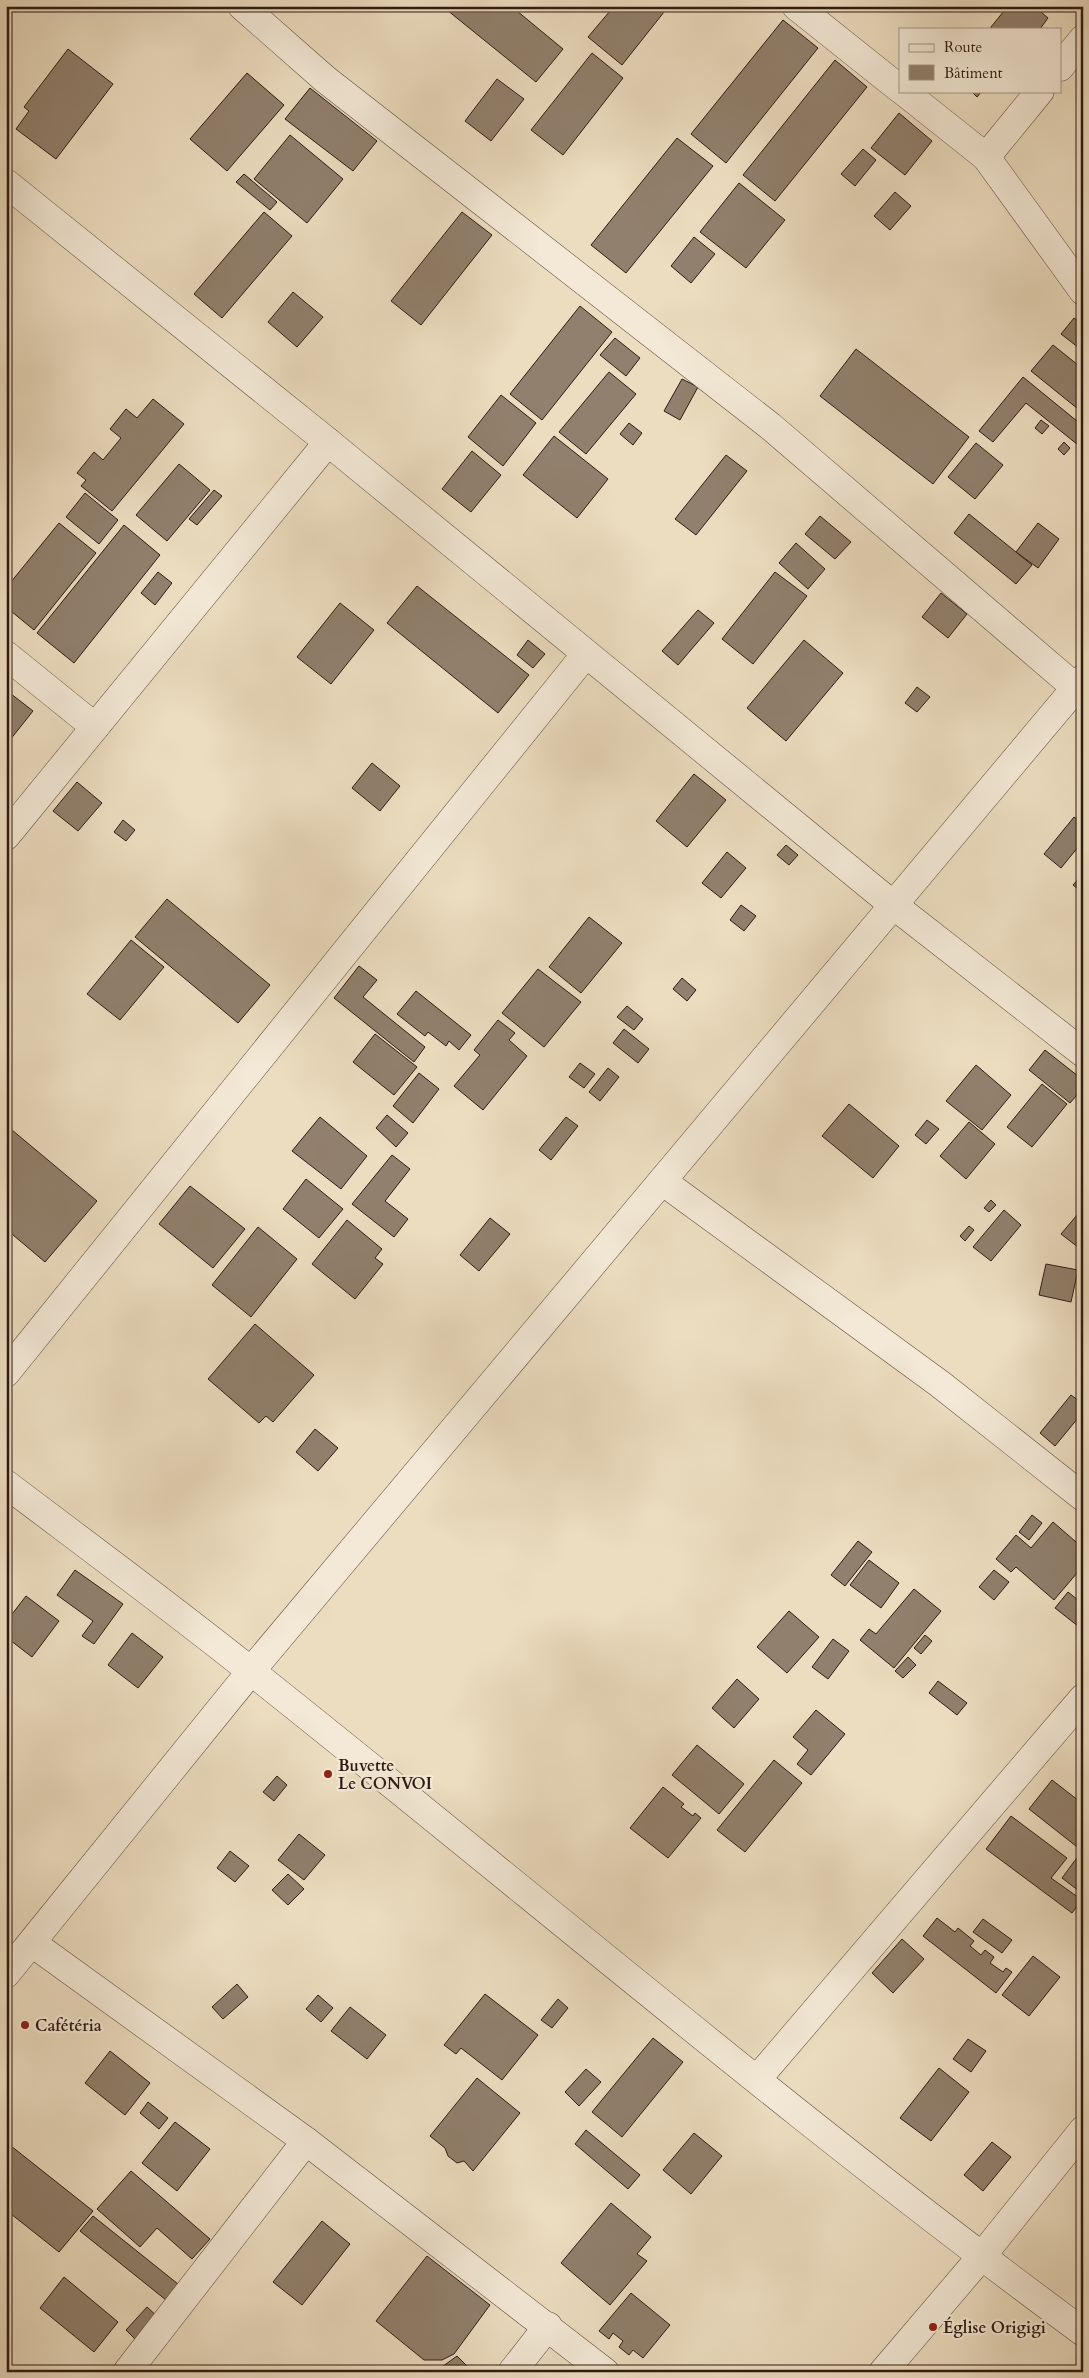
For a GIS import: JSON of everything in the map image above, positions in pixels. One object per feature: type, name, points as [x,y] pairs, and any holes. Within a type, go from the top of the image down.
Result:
[{"type":"street","points":[[6,1974],[251,1671],[892,904],[1079,684],[770,426],[325,80],[242,6]]},
{"type":"street","points":[[796,6],[899,88]]},
{"type":"street","points":[[1062,64],[1083,39]]},
{"type":"street","points":[[904,92],[986,157],[1083,291]]},
{"type":"street","points":[[986,157],[1039,92]]},
{"type":"street","points":[[6,183],[328,442],[892,904],[1083,1053]]},
{"type":"street","points":[[6,836],[328,442]]},
{"type":"street","points":[[6,1372],[585,654]]},
{"type":"street","points":[[6,655],[95,727]]},
{"type":"street","points":[[662,1181],[940,1384],[1083,1497]]},
{"type":"street","points":[[6,1484],[251,1671],[981,2257],[1083,2332]]},
{"type":"street","points":[[758,2078],[1083,1698]]},
{"type":"street","points":[[32,1943],[306,2141],[548,2326],[605,2372]]},
{"type":"street","points":[[883,2372],[981,2257],[1083,2130]]},
{"type":"street","points":[[127,2372],[306,2141]]},
{"type":"street","points":[[512,2372],[548,2326]]},
{"type":"building","points":[[442,6],[511,6],[563,49],[536,82]]},
{"type":"building","points":[[603,6],[668,7],[622,65],[588,37],[610,11]]},
{"type":"building","points":[[1008,6],[1034,6],[1048,18],[1041,28],[991,27]]},
{"type":"building","points":[[783,20],[818,48],[726,163],[691,134]]},
{"type":"building","points":[[68,49],[113,84],[56,159],[16,129],[29,111],[24,107]]},
{"type":"building","points":[[592,53],[623,78],[563,155],[531,130]]},
{"type":"building","points":[[835,60],[867,87],[775,201],[743,175]]},
{"type":"building","points":[[247,73],[284,105],[227,171],[190,139]]},
{"type":"building","points":[[497,79],[524,99],[491,141],[465,121]]},
{"type":"building","points":[[310,88],[377,141],[353,171],[285,119]]},
{"type":"building","points":[[972,92],[981,92],[977,97]]},
{"type":"building","points":[[899,113],[932,141],[905,175],[871,148]]},
{"type":"building","points":[[290,135],[343,179],[307,223],[254,179]]},
{"type":"building","points":[[677,138],[713,166],[626,273],[591,245]]},
{"type":"building","points":[[863,149],[876,160],[855,186],[841,174]]},
{"type":"building","points":[[244,174],[277,202],[270,210],[236,182]]},
{"type":"building","points":[[739,183],[785,220],[746,268],[700,232]]},
{"type":"building","points":[[895,192],[911,206],[890,230],[874,216]]},
{"type":"building","points":[[264,212],[292,236],[222,318],[194,294]]},
{"type":"building","points":[[462,212],[492,235],[421,325],[391,301]]},
{"type":"building","points":[[694,237],[715,254],[691,283],[671,266]]},
{"type":"building","points":[[293,292],[323,317],[297,347],[268,322]]},
{"type":"building","points":[[580,306],[612,332],[542,420],[510,394]]},
{"type":"building","points":[[1074,318],[1083,325],[1083,351],[1061,334]]},
{"type":"building","points":[[615,338],[640,358],[626,376],[600,355]]},
{"type":"building","points":[[1053,345],[1083,369],[1083,413],[1031,371]]},
{"type":"building","points":[[856,349],[969,437],[933,484],[820,396]]},
{"type":"building","points":[[609,372],[636,394],[586,454],[559,432]]},
{"type":"building","points":[[1023,377],[1083,426],[1083,449],[1026,403],[993,442],[979,431]]},
{"type":"building","points":[[682,379],[698,387],[680,420],[664,411]]},
{"type":"building","points":[[501,395],[536,423],[503,466],[468,437]]},
{"type":"building","points":[[153,399],[184,424],[112,511],[81,486],[86,480],[77,473],[94,452],[103,460],[121,438],[110,429],[126,409],[137,418]]},
{"type":"building","points":[[1041,420],[1049,426],[1042,434],[1035,428]]},
{"type":"building","points":[[629,423],[642,433],[633,445],[620,434]]},
{"type":"building","points":[[554,436],[608,479],[577,518],[523,475]]},
{"type":"building","points":[[1064,442],[1070,448],[1064,455],[1058,449]]},
{"type":"building","points":[[976,443],[1003,465],[975,499],[948,477]]},
{"type":"building","points":[[472,451],[501,475],[471,512],[442,489]]},
{"type":"building","points":[[726,455],[747,471],[696,535],[675,519]]},
{"type":"building","points":[[179,464],[210,490],[167,541],[136,515]]},
{"type":"building","points":[[214,490],[222,496],[197,525],[189,519]]},
{"type":"building","points":[[85,493],[118,520],[99,544],[66,517]]},
{"type":"building","points":[[969,514],[1032,565],[1016,584],[954,533]]},
{"type":"building","points":[[820,516],[851,542],[835,559],[805,534]]},
{"type":"building","points":[[59,523],[96,553],[34,630],[6,607],[6,588]]},
{"type":"building","points":[[1038,523],[1059,539],[1038,568],[1016,552]]},
{"type":"building","points":[[124,525],[160,555],[74,663],[37,633]]},
{"type":"building","points":[[796,543],[825,569],[808,589],[779,563]]},
{"type":"building","points":[[158,572],[172,583],[155,605],[141,593]]},
{"type":"building","points":[[775,572],[807,596],[753,664],[722,639]]},
{"type":"building","points":[[417,586],[529,675],[498,713],[387,623]]},
{"type":"building","points":[[941,593],[967,614],[948,638],[922,617]]},
{"type":"building","points":[[340,603],[374,630],[331,684],[297,657]]},
{"type":"building","points":[[698,610],[714,623],[678,665],[662,651]]},
{"type":"building","points":[[528,640],[545,654],[533,668],[517,655]]},
{"type":"building","points":[[804,640],[843,673],[786,741],[747,708]]},
{"type":"building","points":[[917,687],[930,697],[917,712],[905,703]]},
{"type":"building","points":[[6,690],[33,711],[6,745]]},
{"type":"building","points":[[372,763],[400,786],[380,811],[352,788]]},
{"type":"building","points":[[694,774],[726,800],[687,847],[656,821]]},
{"type":"building","points":[[77,782],[102,803],[78,831],[53,811]]},
{"type":"building","points":[[1074,817],[1083,824],[1083,841],[1061,868],[1044,854]]},
{"type":"building","points":[[123,820],[135,830],[126,841],[114,832]]},
{"type":"building","points":[[786,845],[798,855],[789,865],[777,855]]},
{"type":"building","points":[[727,852],[746,868],[721,898],[702,883]]},
{"type":"building","points":[[1083,874],[1083,893],[1073,885]]},
{"type":"building","points":[[167,899],[270,985],[238,1023],[135,937]]},
{"type":"building","points":[[741,905],[756,916],[744,931],[730,920]]},
{"type":"building","points":[[589,917],[622,943],[581,993],[549,967]]},
{"type":"building","points":[[131,940],[164,967],[120,1020],[87,994]]},
{"type":"building","points":[[359,966],[377,980],[363,997],[425,1047],[414,1062],[334,998]]},
{"type":"building","points":[[538,969],[581,1002],[544,1047],[502,1013]]},
{"type":"building","points":[[682,978],[696,990],[687,1001],[673,989]]},
{"type":"building","points":[[416,991],[471,1035],[459,1050],[449,1041],[446,1046],[428,1032],[425,1036],[397,1014]]},
{"type":"building","points":[[627,1006],[643,1019],[634,1030],[617,1017]]},
{"type":"building","points":[[498,1020],[515,1033],[509,1040],[527,1056],[483,1110],[454,1086],[480,1055],[474,1050]]},
{"type":"building","points":[[624,1029],[649,1049],[638,1063],[613,1043]]},
{"type":"building","points":[[375,1034],[417,1067],[394,1095],[353,1062]]},
{"type":"building","points":[[1045,1050],[1083,1080],[1083,1088],[1070,1103],[1029,1070]]},
{"type":"building","points":[[580,1063],[595,1074],[584,1088],[569,1077]]},
{"type":"building","points":[[976,1065],[1011,1095],[982,1130],[946,1101]]},
{"type":"building","points":[[608,1068],[619,1077],[600,1101],[589,1092]]},
{"type":"building","points":[[419,1073],[439,1089],[413,1123],[393,1106]]},
{"type":"building","points":[[1042,1084],[1067,1104],[1032,1147],[1007,1127]]},
{"type":"building","points":[[849,1104],[899,1146],[873,1178],[822,1136]]},
{"type":"building","points":[[387,1115],[408,1133],[396,1147],[376,1128]]},
{"type":"building","points":[[320,1117],[367,1156],[341,1189],[292,1151]]},
{"type":"building","points":[[566,1117],[578,1126],[551,1160],[539,1150]]},
{"type":"building","points":[[927,1120],[939,1129],[926,1144],[915,1135]]},
{"type":"building","points":[[969,1122],[995,1144],[966,1179],[940,1156]]},
{"type":"building","points":[[6,1125],[97,1201],[45,1262],[6,1229]]},
{"type":"building","points":[[392,1155],[410,1169],[385,1201],[408,1219],[394,1237],[352,1204]]},
{"type":"building","points":[[306,1179],[343,1209],[319,1238],[283,1209]]},
{"type":"building","points":[[190,1186],[245,1229],[213,1268],[159,1224]]},
{"type":"building","points":[[991,1200],[996,1205],[989,1212],[984,1208]]},
{"type":"building","points":[[1083,1208],[1083,1251],[1061,1234]]},
{"type":"building","points":[[1004,1210],[1021,1225],[991,1261],[973,1247]]},
{"type":"building","points":[[490,1218],[510,1234],[479,1271],[460,1255]]},
{"type":"building","points":[[347,1220],[382,1249],[375,1258],[383,1264],[355,1299],[312,1264]]},
{"type":"building","points":[[969,1226],[974,1230],[965,1241],[960,1236]]},
{"type":"building","points":[[258,1227],[297,1259],[251,1317],[212,1285]]},
{"type":"building","points":[[1046,1264],[1078,1270],[1071,1302],[1039,1295]]},
{"type":"building","points":[[255,1324],[314,1375],[273,1422],[266,1416],[259,1423],[208,1379]]},
{"type":"building","points":[[1071,1395],[1083,1404],[1083,1412],[1055,1446],[1040,1433]]},
{"type":"building","points":[[315,1429],[338,1448],[318,1471],[296,1452]]},
{"type":"building","points":[[1032,1515],[1042,1523],[1029,1540],[1019,1532]]},
{"type":"building","points":[[1053,1522],[1083,1548],[1083,1566],[1054,1600],[1016,1567],[1011,1572],[996,1559],[1016,1535],[1031,1548]]},
{"type":"building","points":[[858,1541],[872,1552],[845,1586],[831,1575]]},
{"type":"building","points":[[869,1560],[899,1583],[881,1608],[850,1585]]},
{"type":"building","points":[[75,1570],[123,1604],[94,1644],[82,1636],[93,1621],[57,1595]]},
{"type":"building","points":[[994,1570],[1009,1582],[994,1600],[979,1587]]},
{"type":"building","points":[[914,1589],[941,1611],[894,1668],[860,1640],[869,1629],[876,1634]]},
{"type":"building","points":[[1068,1592],[1083,1604],[1083,1630],[1055,1608]]},
{"type":"building","points":[[26,1596],[59,1621],[32,1657],[6,1637],[6,1622]]},
{"type":"building","points":[[789,1611],[819,1637],[787,1673],[757,1647]]},
{"type":"building","points":[[132,1633],[163,1657],[138,1688],[108,1665]]},
{"type":"building","points":[[925,1635],[932,1641],[921,1654],[914,1648]]},
{"type":"building","points":[[833,1639],[849,1651],[828,1679],[812,1667]]},
{"type":"building","points":[[908,1657],[916,1665],[903,1678],[895,1671]]},
{"type":"building","points":[[737,1679],[759,1699],[734,1728],[712,1708]]},
{"type":"building","points":[[938,1681],[967,1703],[957,1715],[929,1693]]},
{"type":"building","points":[[816,1710],[845,1734],[811,1775],[797,1764],[808,1750],[793,1737]]},
{"type":"building","points":[[697,1745],[744,1784],[719,1814],[672,1775]]},
{"type":"building","points":[[774,1760],[802,1783],[745,1852],[717,1830]]},
{"type":"building","points":[[277,1776],[287,1785],[274,1801],[263,1792]]},
{"type":"building","points":[[1052,1780],[1083,1804],[1081,1850],[1029,1809]]},
{"type":"building","points":[[663,1787],[684,1804],[681,1807],[693,1816],[695,1813],[701,1818],[668,1858],[630,1828]]},
{"type":"building","points":[[1011,1816],[1067,1858],[1051,1878],[1082,1900],[1072,1913],[986,1849]]},
{"type":"building","points":[[299,1834],[325,1855],[304,1880],[278,1860]]},
{"type":"building","points":[[230,1851],[249,1866],[235,1882],[217,1868]]},
{"type":"building","points":[[1079,1855],[1083,1858],[1083,1894],[1062,1878]]},
{"type":"building","points":[[288,1874],[304,1889],[288,1905],[272,1890]]},
{"type":"building","points":[[937,1918],[955,1932],[958,1928],[974,1941],[970,1946],[981,1955],[985,1950],[994,1957],[990,1963],[1003,1972],[1006,1968],[1012,1972],[996,1993],[923,1936]]},
{"type":"building","points":[[983,1919],[1012,1940],[1002,1953],[973,1932]]},
{"type":"building","points":[[902,1939],[924,1959],[893,1993],[872,1973]]},
{"type":"building","points":[[1033,1956],[1060,1977],[1029,2016],[1002,1995]]},
{"type":"building","points":[[237,1984],[248,1997],[223,2019],[212,2007]]},
{"type":"building","points":[[485,1994],[538,2035],[502,2080],[461,2048],[456,2054],[444,2045]]},
{"type":"building","points":[[318,1995],[333,2008],[321,2022],[306,2009]]},
{"type":"building","points":[[558,1999],[568,2008],[552,2028],[541,2020]]},
{"type":"building","points":[[350,2007],[386,2035],[367,2059],[331,2031]]},
{"type":"building","points":[[653,2038],[683,2062],[622,2137],[592,2112]]},
{"type":"building","points":[[968,2039],[986,2051],[971,2072],[953,2059]]},
{"type":"building","points":[[110,2051],[150,2083],[125,2115],[85,2083]]},
{"type":"building","points":[[939,2068],[969,2092],[931,2141],[900,2118]]},
{"type":"building","points":[[586,2069],[601,2082],[579,2106],[565,2092]]},
{"type":"building","points":[[477,2078],[520,2113],[473,2171],[464,2161],[457,2163],[448,2156],[445,2148],[430,2136]]},
{"type":"building","points":[[148,2102],[168,2118],[159,2129],[140,2113]]},
{"type":"building","points":[[175,2122],[210,2149],[177,2191],[142,2163]]},
{"type":"building","points":[[586,2130],[640,2175],[628,2189],[575,2144]]},
{"type":"building","points":[[694,2133],[722,2156],[691,2194],[663,2170]]},
{"type":"building","points":[[6,2142],[93,2211],[59,2252],[6,2210]]},
{"type":"building","points":[[992,2142],[1011,2157],[983,2191],[964,2175]]},
{"type":"building","points":[[131,2171],[210,2239],[192,2259],[157,2228],[140,2247],[97,2209]]},
{"type":"building","points":[[611,2203],[651,2237],[637,2254],[647,2261],[610,2305],[561,2263]]},
{"type":"building","points":[[93,2216],[183,2288],[171,2304],[80,2231]]},
{"type":"building","points":[[322,2221],[350,2244],[302,2305],[273,2282]]},
{"type":"building","points":[[427,2256],[490,2305],[454,2354],[442,2360],[424,2360],[376,2321]]},
{"type":"building","points":[[64,2277],[118,2322],[94,2352],[40,2308]]},
{"type":"building","points":[[631,2293],[670,2325],[643,2358],[633,2350],[629,2355],[619,2347],[623,2341],[613,2333],[609,2339],[599,2331]]},
{"type":"building","points":[[147,2307],[159,2318],[137,2341],[126,2330]]},
{"type":"building","points":[[457,2356],[473,2372],[435,2372]]},
{"type":"place","name":"Buvette Le CONVOI","points":[[328,1774]]},
{"type":"place","name":"Cafétéria","points":[[25,2025]]},
{"type":"place","name":"Église Origigi","points":[[933,2327]]}]
